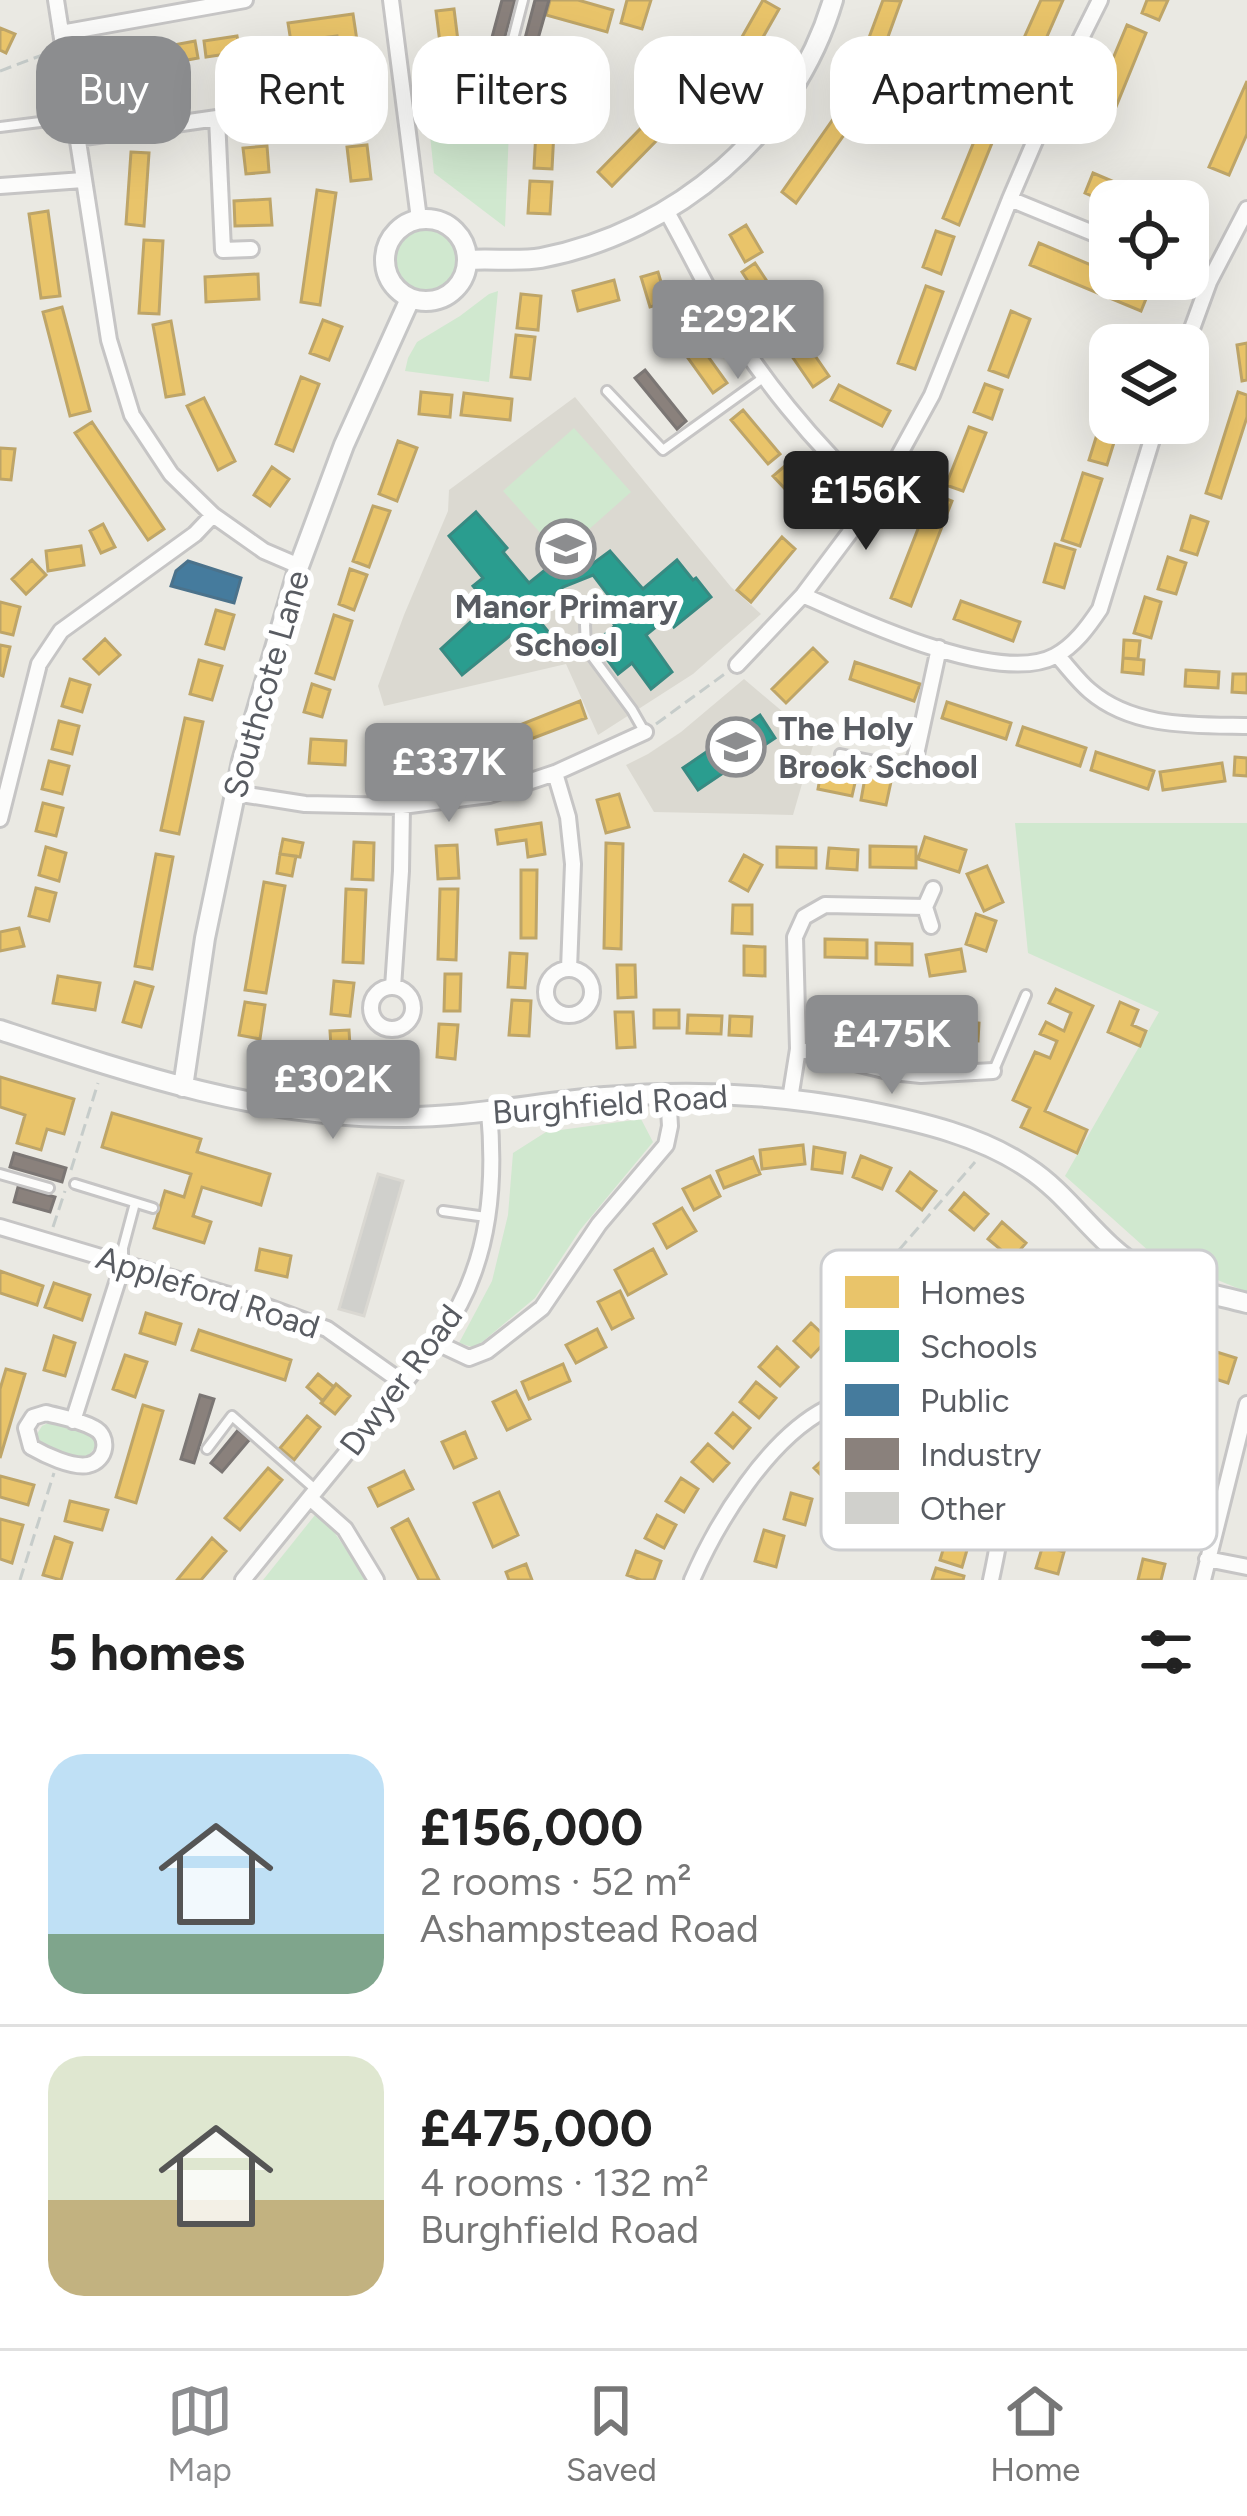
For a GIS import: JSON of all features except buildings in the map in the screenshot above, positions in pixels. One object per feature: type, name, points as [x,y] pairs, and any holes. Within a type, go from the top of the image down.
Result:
[{"type":"street","points":[[56,0],[61,36]]},
{"type":"street","points":[[80,36],[245,0]]},
{"type":"street","points":[[391,0],[419,219]]},
{"type":"street","points":[[467,260],[539,259],[607,238],[667,212],[729,166],[781,109],[826,24],[833,0]]},
{"type":"street","points":[[737,665],[803,595],[875,499],[932,394],[1010,199],[1100,0]]},
{"type":"street","points":[[191,122],[217,118],[223,250],[251,249]]},
{"type":"street","points":[[78,144],[109,340],[132,415],[171,474],[212,515],[264,551],[299,566]]},
{"type":"street","points":[[0,186],[83,180]]},
{"type":"street","points":[[1010,199],[1089,231]]},
{"type":"street","points":[[1209,282],[1247,209]]},
{"type":"street","points":[[667,212],[718,307],[765,377],[847,475],[875,499]]},
{"type":"street","points":[[419,219],[442,221],[459,234],[467,260],[458,286],[424,302],[398,291],[389,279],[384,256],[394,232],[419,219]]},
{"type":"street","name":"Southcote Lane","points":[[183,1087],[205,938],[235,793],[299,566],[344,445],[410,298]]},
{"type":"street","points":[[803,595],[864,622],[982,662],[1015,666],[1058,655],[1100,609],[1151,444]]},
{"type":"street","points":[[0,818],[39,664],[61,631],[195,533],[212,515]]},
{"type":"street","points":[[906,767],[915,759],[939,648]]},
{"type":"street","points":[[1058,655],[1090,692],[1129,714],[1173,724],[1247,725]]},
{"type":"street","points":[[235,793],[305,804],[401,806],[489,795],[555,773],[645,732]]},
{"type":"street","points":[[555,773],[568,817],[573,865],[569,969]]},
{"type":"street","points":[[393,987],[401,806]]},
{"type":"street","points":[[931,926],[925,907],[933,889]]},
{"type":"street","points":[[790,1099],[798,1049],[795,937],[804,917],[825,905],[925,907]]},
{"type":"street","name":"Burghfield Road","points":[[0,1030],[145,1078],[256,1105],[355,1117],[403,1118],[668,1093],[790,1099],[909,1121],[986,1145],[1042,1178],[1117,1250]]},
{"type":"street","points":[[798,1049],[892,1072],[993,1071]]},
{"type":"street","points":[[436,1343],[469,1358],[487,1351],[542,1308],[599,1224],[666,1145],[668,1093]]},
{"type":"street","name":"Dwyer Road","points":[[242,1580],[436,1343],[463,1299],[486,1217],[489,1111]]},
{"type":"street","name":"Appleford Road","points":[[0,1227],[259,1304],[327,1329],[403,1383]]},
{"type":"street","points":[[73,1421],[123,1264]]},
{"type":"street","name":"Burghfield Road","points":[[1217,1295],[1247,1303]]},
{"type":"street","points":[[1217,1525],[1243,1436],[1247,1404]]},
{"type":"street","points":[[692,1580],[710,1539],[747,1483],[791,1434],[821,1412]]},
{"type":"street","points":[[46,1413],[102,1434],[104,1453],[94,1462],[59,1459],[31,1447],[26,1428],[33,1418],[46,1413]]},
{"type":"street","points":[[313,1494],[345,1529],[376,1580]]},
{"type":"street","points":[[991,1580],[995,1550]]},
{"type":"street","points":[[1203,1580],[1210,1550]]},
{"type":"street","points":[[1207,1559],[1247,1567]]},
{"type":"lane","points":[[514,36],[523,0]]},
{"type":"lane","points":[[0,127],[36,123]]},
{"type":"lane","points":[[607,392],[663,451],[765,377]]},
{"type":"lane","points":[[588,610],[586,648],[645,732]]},
{"type":"lane","points":[[840,754],[906,767]]},
{"type":"lane","points":[[993,1071],[1026,995]]},
{"type":"lane","points":[[0,1174],[50,1188]]},
{"type":"lane","points":[[75,1184],[153,1208]]},
{"type":"lane","points":[[123,1264],[135,1203]]},
{"type":"lane","points":[[442,1211],[486,1217]]},
{"type":"lane","points":[[207,1449],[232,1416],[313,1494]]},
{"type":"path","points":[[0,71],[36,53]]},
{"type":"path","points":[[645,732],[737,665]]},
{"type":"path","points":[[49,1240],[98,1083]]},
{"type":"path","points":[[899,1250],[986,1145]]},
{"type":"path","points":[[20,1580],[59,1459]]},
{"type":"shaded area","name":"Manor Primary School","points":[[575,397],[731,587],[761,614],[693,674],[598,735],[566,664],[384,706],[378,686],[448,511],[449,490]]},
{"type":"shaded area","name":"The Holy Brook School","points":[[744,679],[815,739],[793,815],[654,812],[626,765],[681,732]]},
{"type":"green space","points":[[431,144],[508,144],[505,227],[434,173]]},
{"type":"green space","points":[[426,226],[450,236],[460,260],[450,284],[426,294],[402,284],[392,260],[402,236]]},
{"type":"green space","points":[[498,291],[489,382],[405,371],[417,342]]},
{"type":"green space","points":[[574,428],[631,492],[560,555],[503,491]]},
{"type":"green space","points":[[1015,823],[1247,823],[1247,1292],[1217,1280],[1217,1250],[1148,1250],[1065,1176],[1159,1012],[1028,953]]},
{"type":"green space","points":[[641,1119],[653,1142],[580,1230],[535,1298],[475,1348],[459,1343],[492,1281],[508,1215],[513,1153],[546,1132]]},
{"type":"green space","points":[[50,1422],[88,1432],[96,1443],[92,1451],[73,1458],[42,1447],[37,1434]]},
{"type":"green space","points":[[319,1510],[367,1580],[263,1580]]},
{"type":"place","name":"Manor Primary School","points":[[566,549]]},
{"type":"place","name":"The Holy Brook School","points":[[736,747]]}]
